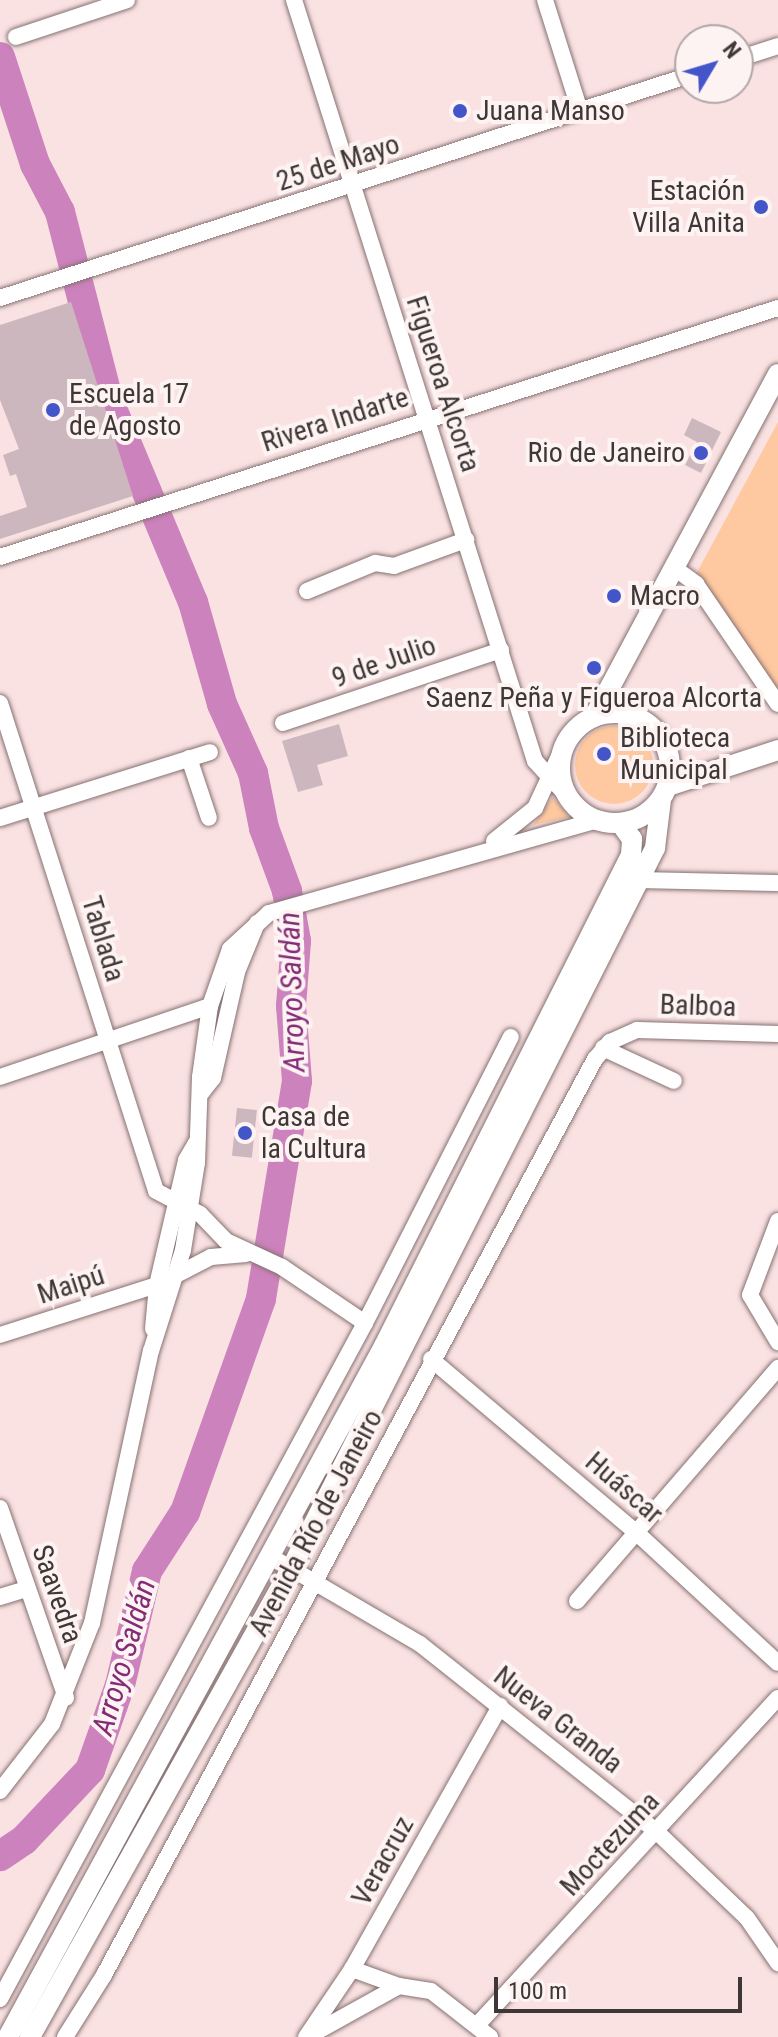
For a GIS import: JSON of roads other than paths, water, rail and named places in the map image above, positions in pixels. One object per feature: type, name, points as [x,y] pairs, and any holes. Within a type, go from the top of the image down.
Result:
[{"type":"main road","points":[[778,374],[594,717],[568,738],[559,756],[559,777],[569,798],[597,820],[621,824],[651,812],[665,793],[778,750]]},
{"type":"main road","points":[[30,2037],[291,1569],[636,880],[655,848],[665,793],[667,747],[647,722],[630,715],[594,717]]},
{"type":"main road","points":[[8,2037],[273,1558],[631,855],[632,839],[621,824]]},
{"type":"street","points":[[16,37],[127,0]]},
{"type":"street","name":"Figueroa Alcorta","points":[[294,0],[535,761],[549,781]]},
{"type":"street","points":[[545,0],[580,111]]},
{"type":"street","points":[[754,54],[778,46]]},
{"type":"street","name":"25 de Mayo","points":[[0,298],[674,80]]},
{"type":"street","name":"Rivera Indarte","points":[[0,557],[426,418],[778,308]]},
{"type":"street","points":[[307,591],[375,563],[394,566],[466,540]]},
{"type":"street","points":[[673,567],[696,584],[778,704]]},
{"type":"street","name":"9 de Julio","points":[[283,723],[501,650]]},
{"type":"street","name":"Tablada","points":[[0,703],[156,1191],[184,1206]]},
{"type":"street","points":[[0,818],[210,752]]},
{"type":"street","points":[[479,850],[523,820],[549,781],[559,756]]},
{"type":"street","points":[[189,758],[209,818]]},
{"type":"street","points":[[549,781],[569,798]]},
{"type":"street","points":[[0,1791],[31,1756],[66,1698],[92,1623],[151,1351],[177,1272],[186,1160],[196,1142],[210,1006],[230,949],[263,917],[310,900],[479,850],[597,820]]},
{"type":"street","points":[[636,880],[778,883]]},
{"type":"street","points":[[202,1092],[213,1078],[237,972],[263,917]]},
{"type":"street","points":[[0,1077],[210,1006]]},
{"type":"street","name":"Balboa","points":[[618,1037],[637,1030],[778,1034]]},
{"type":"street","name":"Avenida Río de Janeiro","points":[[0,1999],[365,1323],[511,1037]]},
{"type":"street","name":"Avenida Río de Janeiro","points":[[65,2037],[104,1975],[431,1359],[603,1048],[618,1037]]},
{"type":"street","points":[[603,1048],[674,1081]]},
{"type":"street","points":[[184,1206],[248,1254],[282,1267],[365,1323]]},
{"type":"street","points":[[151,1351],[157,1285],[167,1248],[184,1206]]},
{"type":"street","points":[[778,1221],[750,1286],[754,1305],[778,1342]]},
{"type":"street","points":[[195,1264],[212,1226]]},
{"type":"street","points":[[167,1248],[177,1272]]},
{"type":"street","name":"Maipú","points":[[0,1335],[157,1285],[177,1272],[226,1253],[248,1254]]},
{"type":"street","name":"Huáscar","points":[[431,1359],[638,1534],[778,1663]]},
{"type":"street","points":[[577,1601],[638,1534],[778,1368]]},
{"type":"street","name":"Saavedra","points":[[0,1508],[66,1698]]},
{"type":"street","name":"Nueva Granda","points":[[273,1558],[420,1644],[500,1706],[657,1832],[747,1918],[778,1963]]},
{"type":"street","points":[[0,1597],[26,1589]]},
{"type":"street","name":"Moctezuma","points":[[478,2024],[778,1698]]},
{"type":"street","name":"Veracruz","points":[[306,2037],[352,1969],[500,1706]]},
{"type":"street","points":[[352,1969],[399,1986],[431,1991],[478,2024],[490,2037]]},
{"type":"street","points":[[306,2037],[399,1986]]},
{"type":"waterway","name":"Arroyo Saldán","points":[[0,57],[35,164],[60,212],[108,399],[193,602],[222,704],[253,773],[264,828],[287,891],[296,941],[291,1006],[297,1081],[261,1299],[185,1512],[147,1571],[120,1685],[90,1770],[24,1840],[0,1856]]},
{"type":"place","name":"Juana Manso","points":[[460,111]]},
{"type":"place","name":"Estación Villa Anita","points":[[761,207]]},
{"type":"place","name":"Escuela 17 de Agosto","points":[[53,410]]},
{"type":"place","name":"Rio de Janeiro","points":[[701,453]]},
{"type":"place","name":"Macro","points":[[614,596]]},
{"type":"place","name":"Saenz Peña y Figueroa Alcorta","points":[[594,668]]},
{"type":"place","name":"Biblioteca Municipal","points":[[604,754]]},
{"type":"place","name":"Casa de la Cultura","points":[[245,1133]]}]
